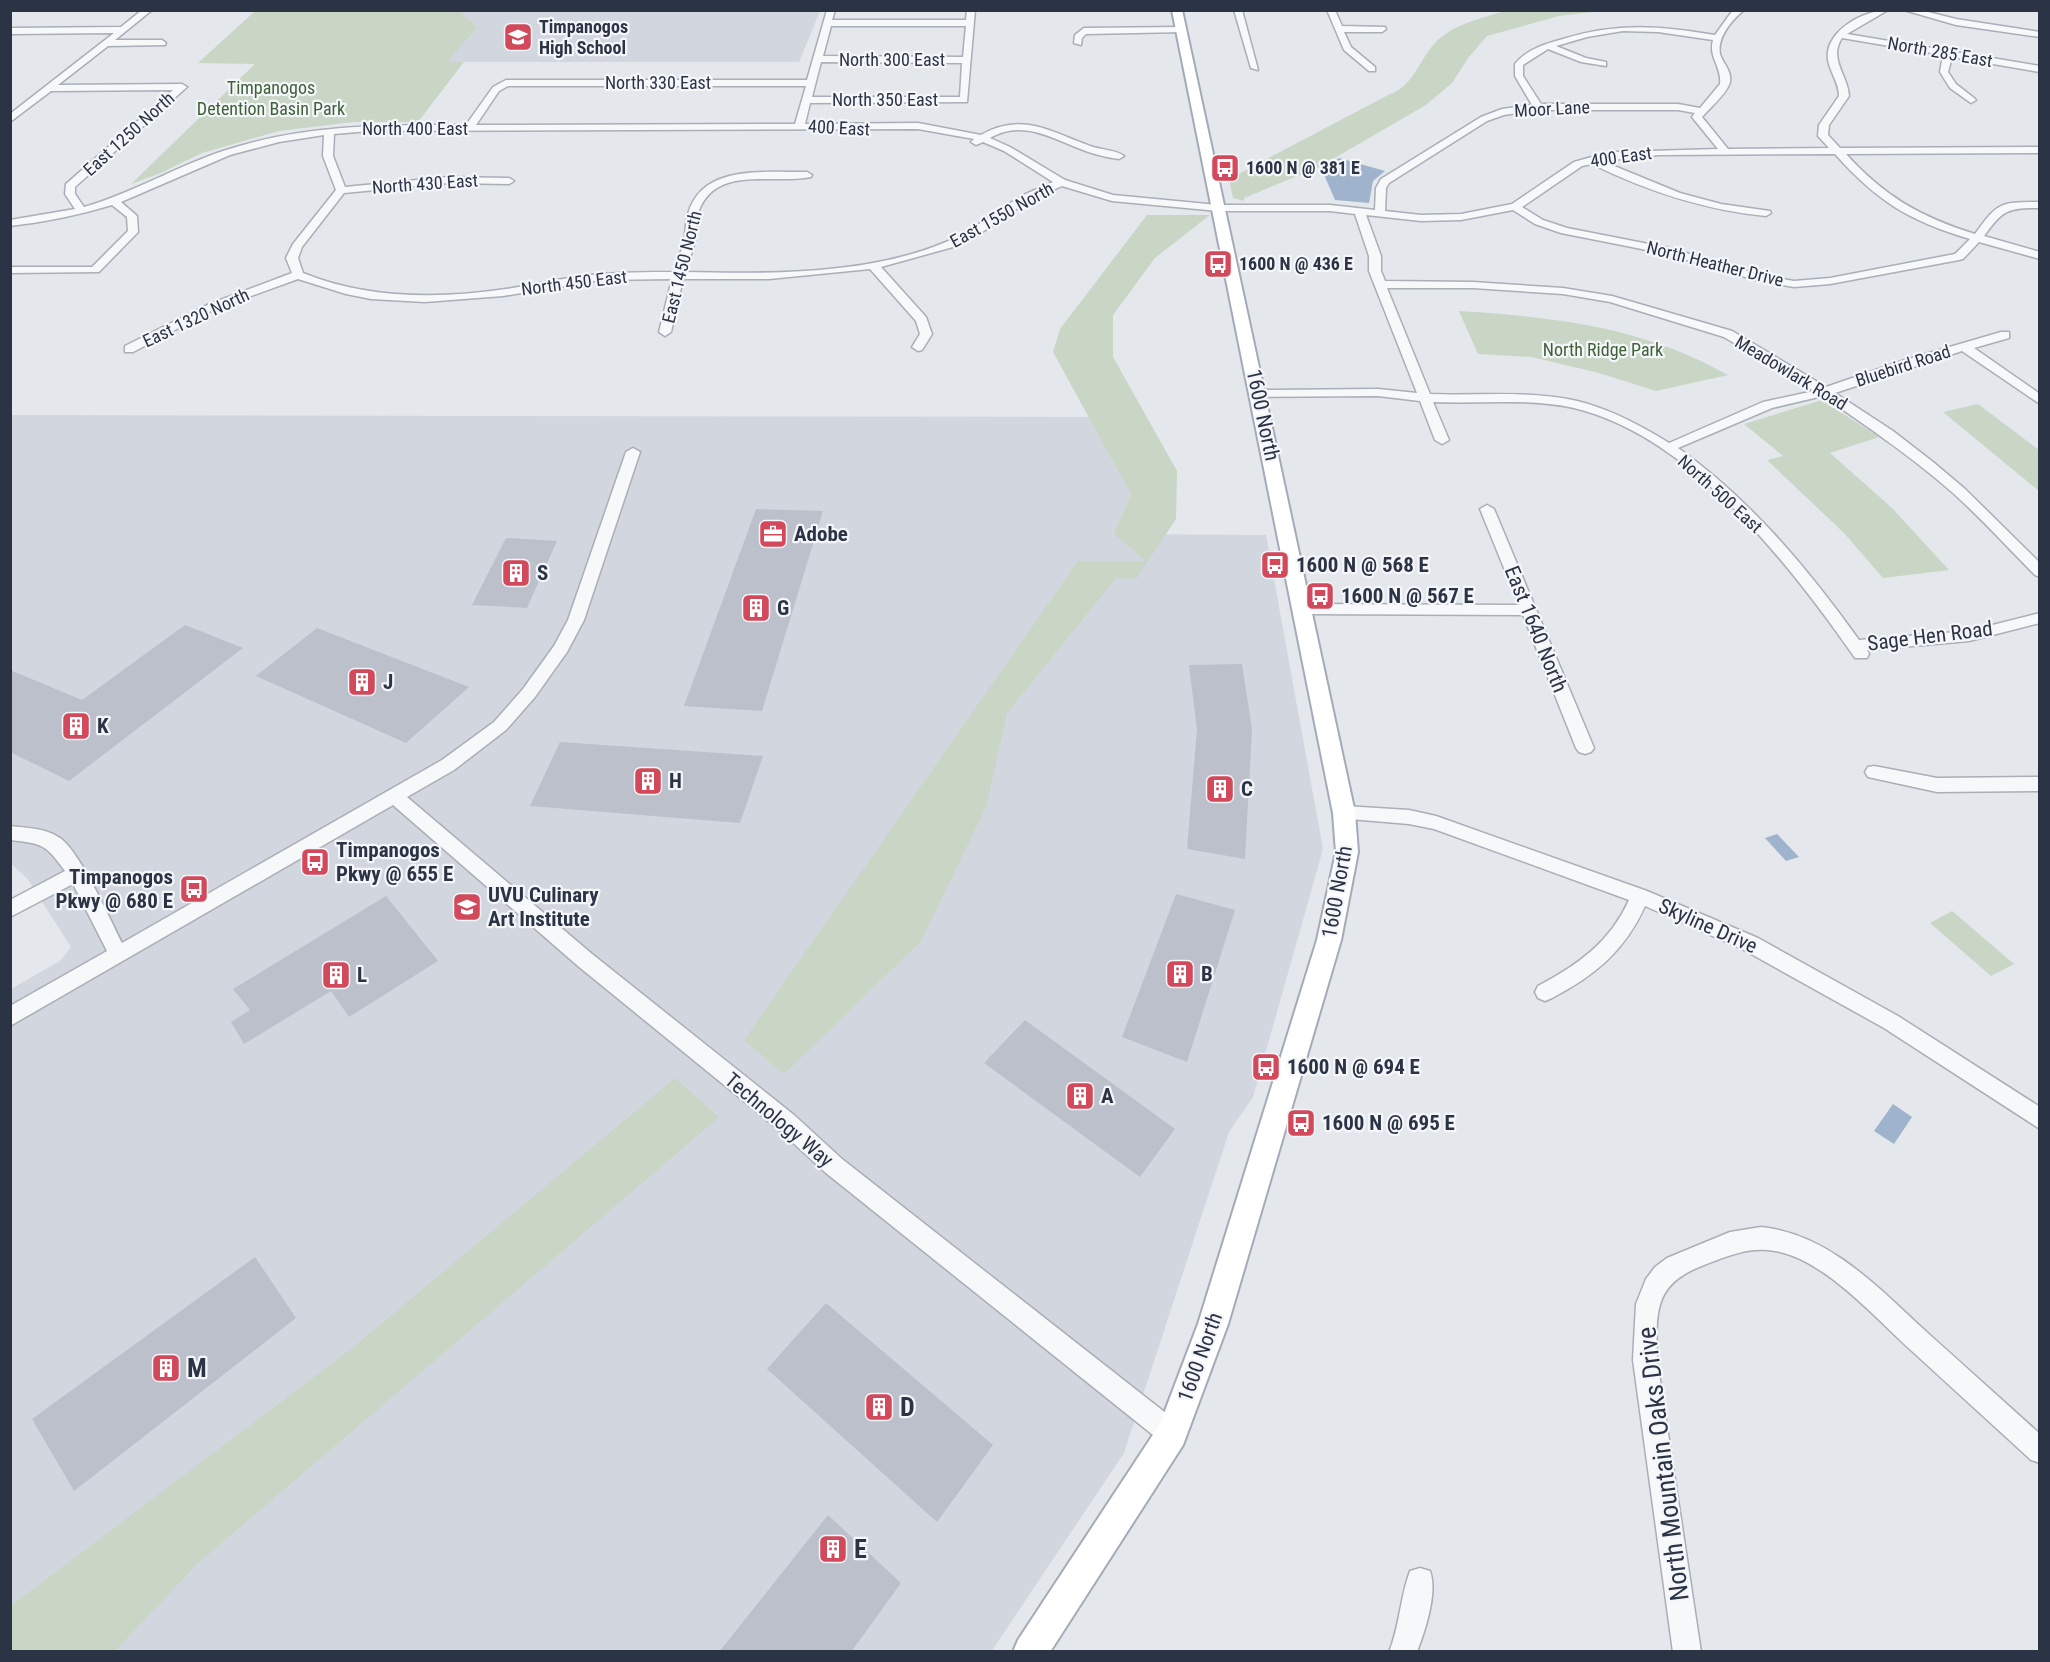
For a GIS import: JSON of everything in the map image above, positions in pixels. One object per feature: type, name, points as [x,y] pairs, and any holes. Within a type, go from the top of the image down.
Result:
[{"type":"main road","name":"1600 North","points":[[1030,1652],[1172,1434],[1212,1324],[1329,940],[1347,852],[1344,813],[1260,400],[1179,20]]},
{"type":"street","points":[[10,119],[148,10]]},
{"type":"street","points":[[799,127],[831,10]]},
{"type":"street","points":[[967,60],[971,10]]},
{"type":"street","points":[[1238,10],[1255,68]]},
{"type":"street","points":[[1331,10],[1347,48],[1372,69]]},
{"type":"street","points":[[1725,151],[1696,117],[1725,84],[1726,78],[1714,48],[1717,38],[1731,16],[1740,10]]},
{"type":"street","points":[[1884,10],[1840,35],[1833,46],[1831,59],[1844,90],[1844,96],[1822,130],[1823,136],[1880,192],[1903,209],[1933,222],[2040,256]]},
{"type":"street","points":[[1908,10],[1937,18],[2040,35]]},
{"type":"street","points":[[1078,43],[1078,37],[1084,32],[1179,20]]},
{"type":"street","points":[[827,23],[970,23]]},
{"type":"street","points":[[1538,107],[1519,76],[1519,64],[1529,54],[1548,46],[1584,34],[1637,26],[1657,27],[1717,38]]},
{"type":"street","points":[[1339,29],[1383,29]]},
{"type":"street","points":[[10,31],[123,30]]},
{"type":"street","points":[[10,39],[22,31]]},
{"type":"street","name":"North 285 East","points":[[1840,35],[2040,69]]},
{"type":"street","points":[[106,43],[162,44]]},
{"type":"street","points":[[1548,46],[1584,60],[1603,64]]},
{"type":"street","points":[[1948,53],[1944,72],[1953,86],[1971,100]]},
{"type":"street","name":"North 300 East","points":[[818,60],[967,60]]},
{"type":"street","name":"North 350 East","points":[[806,100],[964,100],[967,60]]},
{"type":"street","points":[[608,94],[614,82]]},
{"type":"street","name":"North 330 East","points":[[469,128],[496,89],[506,83],[811,83]]},
{"type":"street","points":[[734,95],[738,83]]},
{"type":"street","name":"East 1250 North","points":[[50,88],[182,87],[70,186],[70,194],[81,210]]},
{"type":"street","name":"Moor Lane","points":[[1380,214],[1381,188],[1391,177],[1484,119],[1502,112],[1538,107],[1678,107],[1700,111]]},
{"type":"street","name":"400 East","points":[[799,127],[814,130],[914,132],[978,141],[1056,185],[1107,204],[1193,212],[1218,208],[1359,210],[1380,214],[1452,218],[1515,207],[1578,165],[1592,160],[1637,152],[2040,150]]},
{"type":"street","name":"North 400 East","points":[[10,223],[81,210],[114,201],[205,160],[235,150],[288,136],[329,131],[469,128],[799,127]]},
{"type":"street","points":[[978,141],[996,130],[1017,127],[1046,129],[1103,155],[1119,156]]},
{"type":"street","points":[[298,275],[292,258],[297,246],[341,190],[328,156],[329,131]]},
{"type":"street","points":[[1592,160],[1664,191],[1730,209],[1766,213]]},
{"type":"street","name":"East 1450 North","points":[[665,332],[678,276],[689,242],[693,213],[700,199],[713,184],[726,180],[807,175]]},
{"type":"street","name":"North 430 East","points":[[341,190],[448,180],[509,181]]},
{"type":"street","name":"East 1550 North","points":[[874,266],[939,249],[962,240],[978,232],[1022,200],[1056,185]]},
{"type":"street","points":[[10,270],[95,270],[133,232],[132,216],[114,201]]},
{"type":"street","name":"North Heather Drive","points":[[1515,207],[1539,222],[1565,231],[1669,250],[1763,279],[1794,284],[1830,281],[1959,257],[1978,237],[1996,212],[2010,206],[2040,205]]},
{"type":"street","points":[[1359,210],[1375,256],[1375,271],[1442,440]]},
{"type":"street","points":[[874,266],[922,320],[926,334],[918,347]]},
{"type":"street","name":"North 450 East","points":[[298,275],[336,290],[370,295],[457,297],[598,277],[770,276],[874,266]]},
{"type":"street","name":"East 1320 North","points":[[129,350],[211,307],[298,275]]},
{"type":"street","name":"Meadowlark Road","points":[[1380,284],[1527,288],[1612,299],[1728,334],[1825,392],[1888,434],[1965,497],[2040,572]]},
{"type":"street","name":"Bluebird Road","points":[[1668,448],[1760,408],[1825,392],[2005,335]]},
{"type":"street","points":[[1964,347],[2040,400]]},
{"type":"street","name":"North 500 East","points":[[1260,400],[1401,404],[1426,398],[1521,397],[1566,403],[1597,411],[1623,422],[1668,448],[1697,469],[1793,564],[1858,650]]},
{"type":"street","points":[[10,1017],[448,765],[500,726],[536,684],[561,648],[576,620],[633,452]]},
{"type":"street","name":"East 1640 North","points":[[1487,509],[1585,748]]},
{"type":"street","points":[[1302,609],[1528,610]]},
{"type":"street","name":"Sage Hen Road","points":[[1858,650],[1969,636],[2040,618]]},
{"type":"street","points":[[1874,772],[1936,785],[2040,784]]},
{"type":"street","name":"Technology Way","points":[[394,796],[585,960],[786,1122],[834,1166],[1172,1434]]},
{"type":"street","name":"Skyline Drive","points":[[1344,813],[1409,817],[1436,823],[1640,896],[1751,944],[1870,1010],[1968,1070],[2040,1119]]},
{"type":"street","points":[[10,833],[38,836],[55,844],[76,874],[118,954]]},
{"type":"street","points":[[10,909],[76,874]]},
{"type":"street","points":[[1545,992],[1578,975],[1613,945],[1632,917],[1640,896]]},
{"type":"street","name":"North Mountain Oaks Drive","points":[[1687,1652],[1645,1360],[1645,1312],[1654,1287],[1664,1272],[1691,1258],[1744,1239],[1762,1238],[1799,1246],[1827,1261],[1851,1280],[2040,1451]]},
{"type":"street","points":[[1403,1652],[1411,1632],[1420,1581]]},
{"type":"shaded area","name":"Timpanogos High School","points":[[255,11],[820,11],[799,62],[447,62]]},
{"type":"shaded area","points":[[11,415],[1090,417],[1131,494],[1115,534],[1266,535],[1323,849],[1253,1097],[1229,1132],[1124,1453],[991,1652],[11,1651],[11,989],[60,961],[71,947],[27,878],[11,864]]},
{"type":"green space","points":[[1507,10],[1601,11],[1559,16],[1487,36],[1469,57],[1452,83],[1426,105],[1319,167],[1244,198],[1244,201],[1233,198],[1229,179],[1398,90],[1411,78],[1438,40],[1453,29]]},
{"type":"green space","name":"Timpanogos Detention Basin Park","points":[[255,11],[459,11],[477,27],[448,61],[464,62],[418,122],[354,122],[279,131],[202,153],[161,173],[131,184],[255,64],[198,63]]},
{"type":"green space","points":[[1147,215],[1210,215],[1155,258],[1113,315],[1113,357],[1177,471],[1176,519],[1136,579],[1116,578],[1007,713],[986,807],[921,941],[784,1074],[744,1040],[1078,561],[1146,561],[1114,534],[1131,494],[1053,352],[1060,329]]},
{"type":"green space","name":"North Ridge Park","points":[[1459,311],[1530,317],[1598,327],[1664,346],[1728,375],[1656,391],[1599,373],[1532,357],[1478,354]]},
{"type":"green space","points":[[1822,400],[1879,437],[1830,453],[1892,508],[1949,570],[1883,578],[1844,533],[1767,460],[1783,456],[1744,424]]},
{"type":"green space","points":[[1978,404],[2039,450],[2039,491],[1943,412]]},
{"type":"green space","points":[[1952,911],[2014,964],[1991,976],[1930,923]]},
{"type":"green space","points":[[675,1078],[719,1117],[197,1564],[115,1651],[11,1651],[11,1607],[16,1602],[351,1349]]},
{"type":"water","points":[[1339,158],[1385,171],[1373,181],[1369,203],[1335,200],[1322,170]]},
{"type":"water","points":[[1777,834],[1799,857],[1786,861],[1765,838]]},
{"type":"water","points":[[1893,1104],[1912,1117],[1894,1144],[1874,1131]]},
{"type":"building","name":"G","points":[[756,509],[823,511],[762,711],[684,706]]},
{"type":"building","name":"S","points":[[506,538],[557,541],[527,608],[472,605]]},
{"type":"building","name":"K","points":[[185,625],[243,648],[69,781],[10,752],[10,670],[82,700]]},
{"type":"building","name":"J","points":[[317,628],[469,687],[406,743],[256,676]]},
{"type":"building","name":"C","points":[[1242,664],[1252,729],[1245,859],[1187,849],[1197,729],[1189,665]]},
{"type":"building","name":"H","points":[[560,742],[763,756],[740,823],[530,806]]},
{"type":"building","name":"B","points":[[1176,894],[1235,910],[1187,1062],[1122,1037]]},
{"type":"building","name":"L","points":[[386,896],[438,961],[349,1017],[331,991],[244,1044],[231,1022],[250,1010],[233,989]]},
{"type":"building","name":"A","points":[[1025,1020],[1175,1129],[1140,1177],[984,1063]]},
{"type":"building","name":"M","points":[[255,1257],[296,1318],[74,1491],[32,1419]]},
{"type":"building","name":"D","points":[[826,1303],[993,1445],[937,1522],[767,1369]]},
{"type":"building","name":"E","points":[[828,1515],[901,1583],[851,1652],[719,1652]]},
{"type":"place","name":"Timpanogos High School","points":[[518,37]]},
{"type":"place","name":"1600 N @ 381 E","points":[[1225,168]]},
{"type":"place","name":"1600 N @ 436 E","points":[[1218,264]]},
{"type":"place","name":"Adobe","points":[[773,534]]},
{"type":"place","name":"1600 N @ 568 E","points":[[1275,565]]},
{"type":"place","name":"S","points":[[516,573]]},
{"type":"place","name":"1600 N @ 567 E","points":[[1320,596]]},
{"type":"place","name":"G","points":[[756,608]]},
{"type":"place","name":"J","points":[[362,682]]},
{"type":"place","name":"K","points":[[76,726]]},
{"type":"place","name":"H","points":[[648,781]]},
{"type":"place","name":"C","points":[[1220,789]]},
{"type":"place","name":"Timpanogos Pkwy @ 655 E","points":[[315,862]]},
{"type":"place","name":"Timpanogos Pkwy @ 680 E","points":[[194,889]]},
{"type":"place","name":"UVU Culinary Art Institute","points":[[467,907]]},
{"type":"place","name":"B","points":[[1180,974]]},
{"type":"place","name":"L","points":[[336,975]]},
{"type":"place","name":"1600 N @ 694 E","points":[[1266,1067]]},
{"type":"place","name":"A","points":[[1080,1096]]},
{"type":"place","name":"1600 N @ 695 E","points":[[1301,1123]]},
{"type":"place","name":"M","points":[[166,1368]]},
{"type":"place","name":"D","points":[[879,1407]]},
{"type":"place","name":"E","points":[[833,1549]]}]
